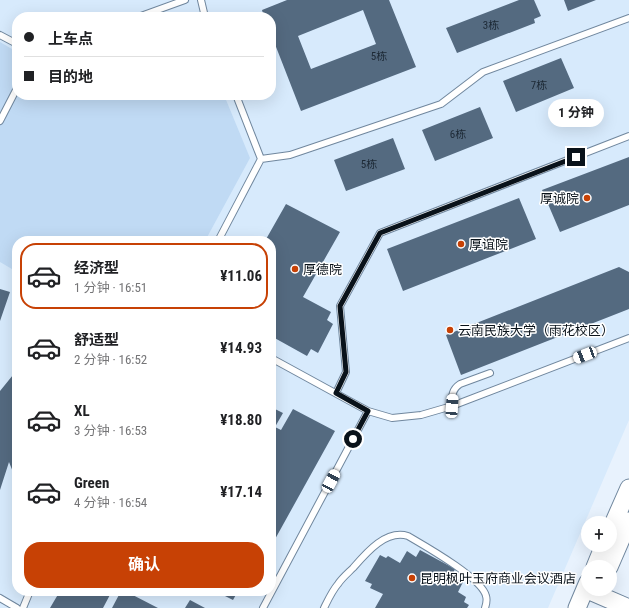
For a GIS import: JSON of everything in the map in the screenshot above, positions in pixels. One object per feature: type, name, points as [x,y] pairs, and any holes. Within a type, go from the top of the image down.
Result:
[{"type":"main road","points":[[617,516],[629,488]]},
{"type":"main road","points":[[612,560],[629,521]]},
{"type":"main road","points":[[588,598],[629,608]]},
{"type":"lane","points":[[152,12],[185,0]]},
{"type":"lane","points":[[201,0],[203,12]]},
{"type":"lane","points":[[261,159],[290,155],[441,104],[483,72],[629,18]]},
{"type":"lane","points":[[0,35],[12,41]]},
{"type":"lane","points":[[0,121],[12,98]]},
{"type":"lane","points":[[221,236],[261,159],[238,100]]},
{"type":"lane","points":[[336,393],[346,372],[340,306],[380,233],[629,136]]},
{"type":"lane","points":[[276,361],[368,411],[392,418],[421,415],[452,406],[629,338]]},
{"type":"lane","points":[[452,406],[453,392],[456,387],[460,384],[490,373]]},
{"type":"lane","points":[[276,584],[368,411]]},
{"type":"lane","points":[[324,608],[337,584],[373,546],[384,539],[403,534],[456,566],[480,586],[486,595],[485,608]]},
{"type":"lane","points":[[23,608],[28,596]]},
{"type":"lane","points":[[263,608],[269,596]]},
{"type":"lane","points":[[0,598],[17,608]]},
{"type":"shaded area","name":"云南民族大学（雨花校区）","points":[[0,0],[629,0],[629,420],[588,516],[581,516],[581,531],[548,608],[0,608]]},
{"type":"shaded area","points":[[0,42],[12,49],[12,100],[226,100],[250,158],[208,236],[12,236],[12,269],[0,262]]},
{"type":"building","points":[[287,0],[389,0],[416,67],[301,111],[276,47],[276,12],[263,12],[262,10]],"holes":[[[363,10],[376,44],[311,69],[298,36]]]},
{"type":"building","points":[[519,0],[534,0],[541,16],[534,19],[535,23],[457,53],[446,28]]},
{"type":"building","points":[[564,0],[596,0],[568,11]]},
{"type":"building","points":[[561,58],[574,88],[516,112],[503,81]]},
{"type":"building","points":[[480,107],[493,138],[435,161],[422,130]]},
{"type":"building","points":[[393,138],[405,169],[346,191],[334,160]]},
{"type":"building","name":"厚诚院","points":[[629,157],[629,205],[560,232],[542,190]]},
{"type":"building","name":"厚谊院","points":[[519,198],[536,239],[403,291],[387,249]]},
{"type":"building","name":"厚德院","points":[[286,204],[340,232],[303,297],[331,312],[327,320],[333,324],[318,353],[311,349],[307,356],[276,339],[276,236],[268,236]]},
{"type":"building","points":[[619,267],[629,272],[629,309],[461,375],[446,335]]},
{"type":"building","points":[[0,289],[10,292],[0,321]]},
{"type":"building","points":[[12,376],[12,470],[9,462],[0,490],[0,391]]},
{"type":"building","points":[[293,409],[335,431],[276,537],[276,428],[281,430]]},
{"type":"building","points":[[276,410],[283,413],[276,425]]},
{"type":"building","name":"昆明枫叶玉府商业会议酒店","points":[[420,550],[455,569],[452,576],[463,582],[458,592],[466,597],[464,602],[469,605],[467,608],[375,608],[383,594],[370,588],[372,584],[365,581],[380,555],[386,558],[388,556],[400,563],[407,551],[416,557]]},
{"type":"building","points":[[57,596],[109,596],[103,608],[50,608]]},
{"type":"building","points":[[118,596],[135,596],[158,608],[112,608]]},
{"type":"building","points":[[225,596],[235,596],[233,600]]},
{"type":"building","points":[[190,600],[205,608],[185,608]]},
{"type":"place","name":"厚诚院","points":[[587,198]]},
{"type":"place","name":"厚谊院","points":[[461,244]]},
{"type":"place","name":"厚德院","points":[[295,269]]},
{"type":"place","name":"云南民族大学（雨花校区）","points":[[450,330]]},
{"type":"place","name":"昆明枫叶玉府商业会议酒店","points":[[412,578]]},
{"type":"route","points":[[353,439],[368,411],[336,393],[346,372],[340,306],[380,233],[576,157]]}]
